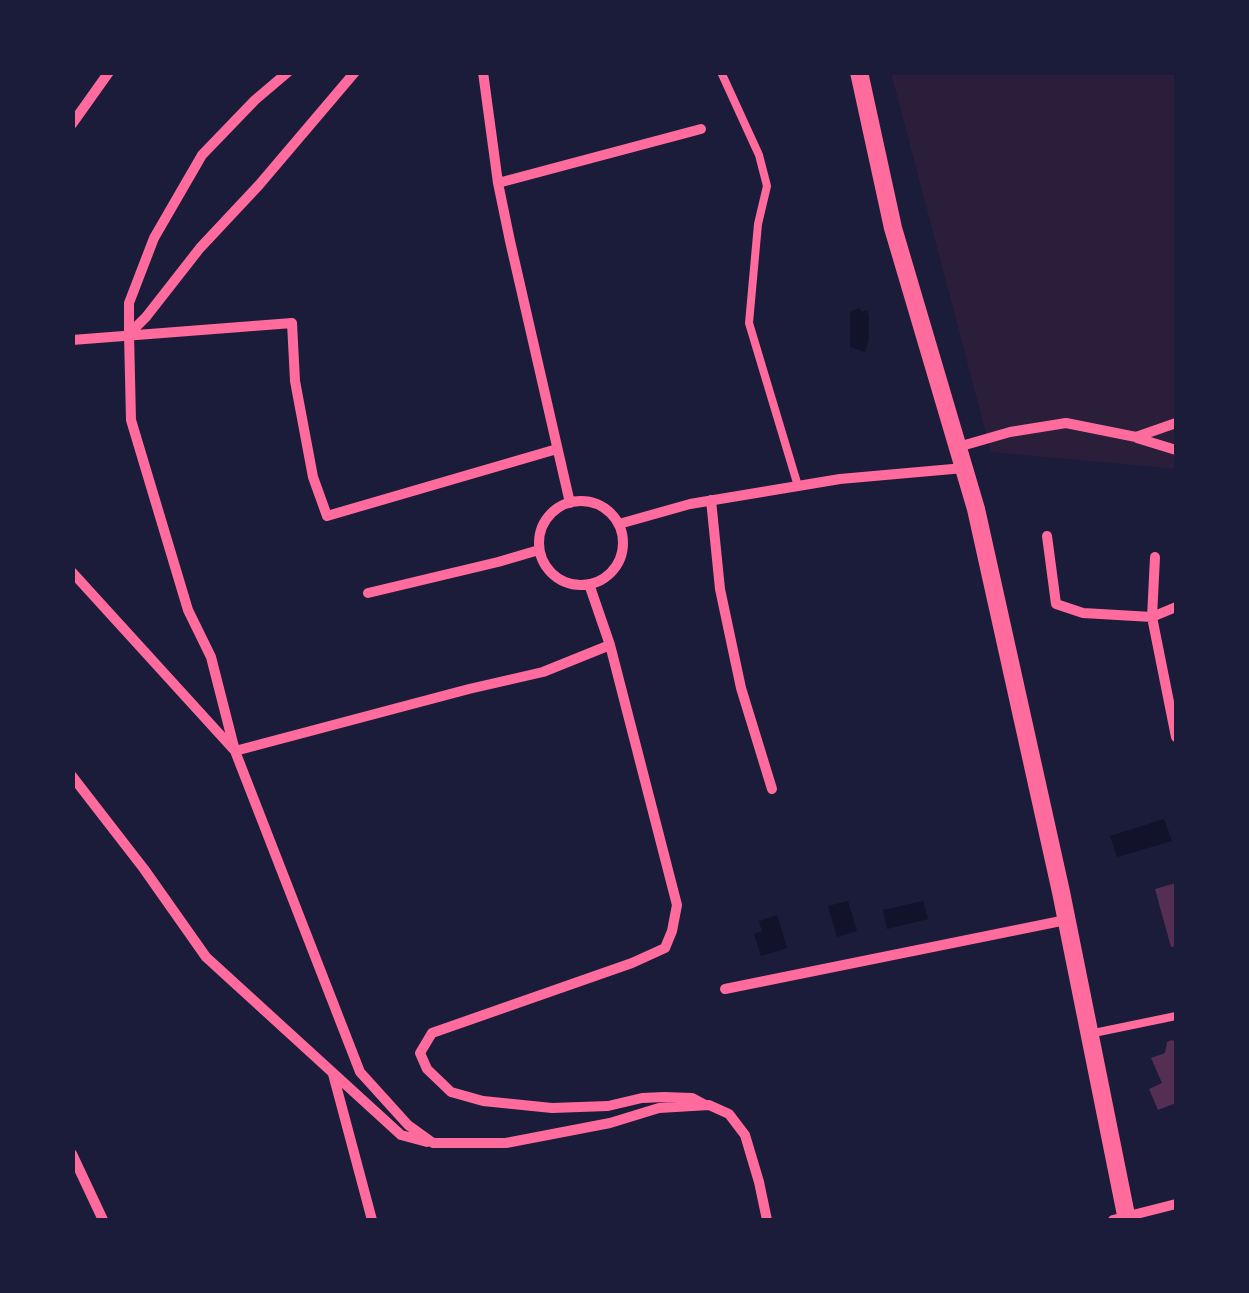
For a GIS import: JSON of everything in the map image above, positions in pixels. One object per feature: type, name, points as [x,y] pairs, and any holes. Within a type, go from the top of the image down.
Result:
[{"type":"street","points":[[72,124],[108,72]]},
{"type":"street","points":[[288,72],[255,100],[202,156],[154,238],[129,303],[131,420],[188,610],[212,657],[235,751],[360,1072],[408,1124],[433,1143]]},
{"type":"street","points":[[128,334],[355,72]]},
{"type":"street","points":[[483,72],[498,183],[570,503]]},
{"type":"street","points":[[859,72],[893,228],[976,509],[1066,920],[1122,1219],[1176,1204]]},
{"type":"street","points":[[498,183],[701,129]]},
{"type":"street","points":[[72,340],[292,322],[295,380],[313,477],[327,516],[558,450]]},
{"type":"street","points":[[958,447],[1010,432],[1066,423],[1176,450]]},
{"type":"street","points":[[1136,438],[1176,423]]},
{"type":"street","points":[[619,524],[690,504],[840,479],[964,468]]},
{"type":"street","points":[[579,500],[594,502],[610,512],[619,524],[621,555],[612,572],[600,580],[574,584],[556,577],[546,567],[538,536],[547,516],[558,506],[579,500]]},
{"type":"street","points":[[711,500],[720,590],[737,671],[772,788]]},
{"type":"street","points":[[1047,536],[1056,604],[1082,613],[1152,617],[1176,606]]},
{"type":"street","points":[[368,593],[539,550]]},
{"type":"street","points":[[1155,557],[1152,617],[1176,736]]},
{"type":"street","points":[[72,572],[235,751]]},
{"type":"street","points":[[588,584],[610,644],[678,904],[672,931],[665,948],[632,963],[432,1033],[420,1053],[426,1069],[451,1092],[483,1101],[552,1108],[608,1106],[664,1096],[692,1098],[729,1114],[745,1135],[767,1220]]},
{"type":"street","points":[[235,751],[544,672],[610,644]]},
{"type":"street","points":[[72,776],[206,956],[400,1136],[433,1143],[506,1142],[610,1123],[659,1108],[705,1105]]},
{"type":"street","points":[[725,989],[1066,920]]},
{"type":"street","points":[[332,1074],[372,1220]]},
{"type":"street","points":[[72,1154],[104,1220]]},
{"type":"lane","points":[[721,72],[759,155],[767,186],[758,224],[749,323],[798,486]]},
{"type":"lane","points":[[1089,1034],[1176,1016]]},
{"type":"shaded area","points":[[891,73],[1176,73],[1176,469],[991,452]]},
{"type":"shaded area","points":[[860,308],[861,312],[867,310],[869,318],[865,352],[850,347],[850,312]]},
{"type":"shaded area","points":[[1164,819],[1172,841],[1117,857],[1110,836]]},
{"type":"shaded area","points":[[848,901],[857,931],[837,937],[828,906]]},
{"type":"shaded area","points":[[923,901],[928,919],[887,929],[883,910]]},
{"type":"shaded area","points":[[777,915],[787,948],[761,956],[754,934],[762,931],[759,921]]},
{"type":"building","points":[[1176,883],[1176,946],[1171,947],[1155,889]]},
{"type":"building","points":[[1167,1042],[1176,1042],[1176,1103],[1158,1110],[1149,1089],[1162,1083],[1151,1058],[1165,1053]]}]
